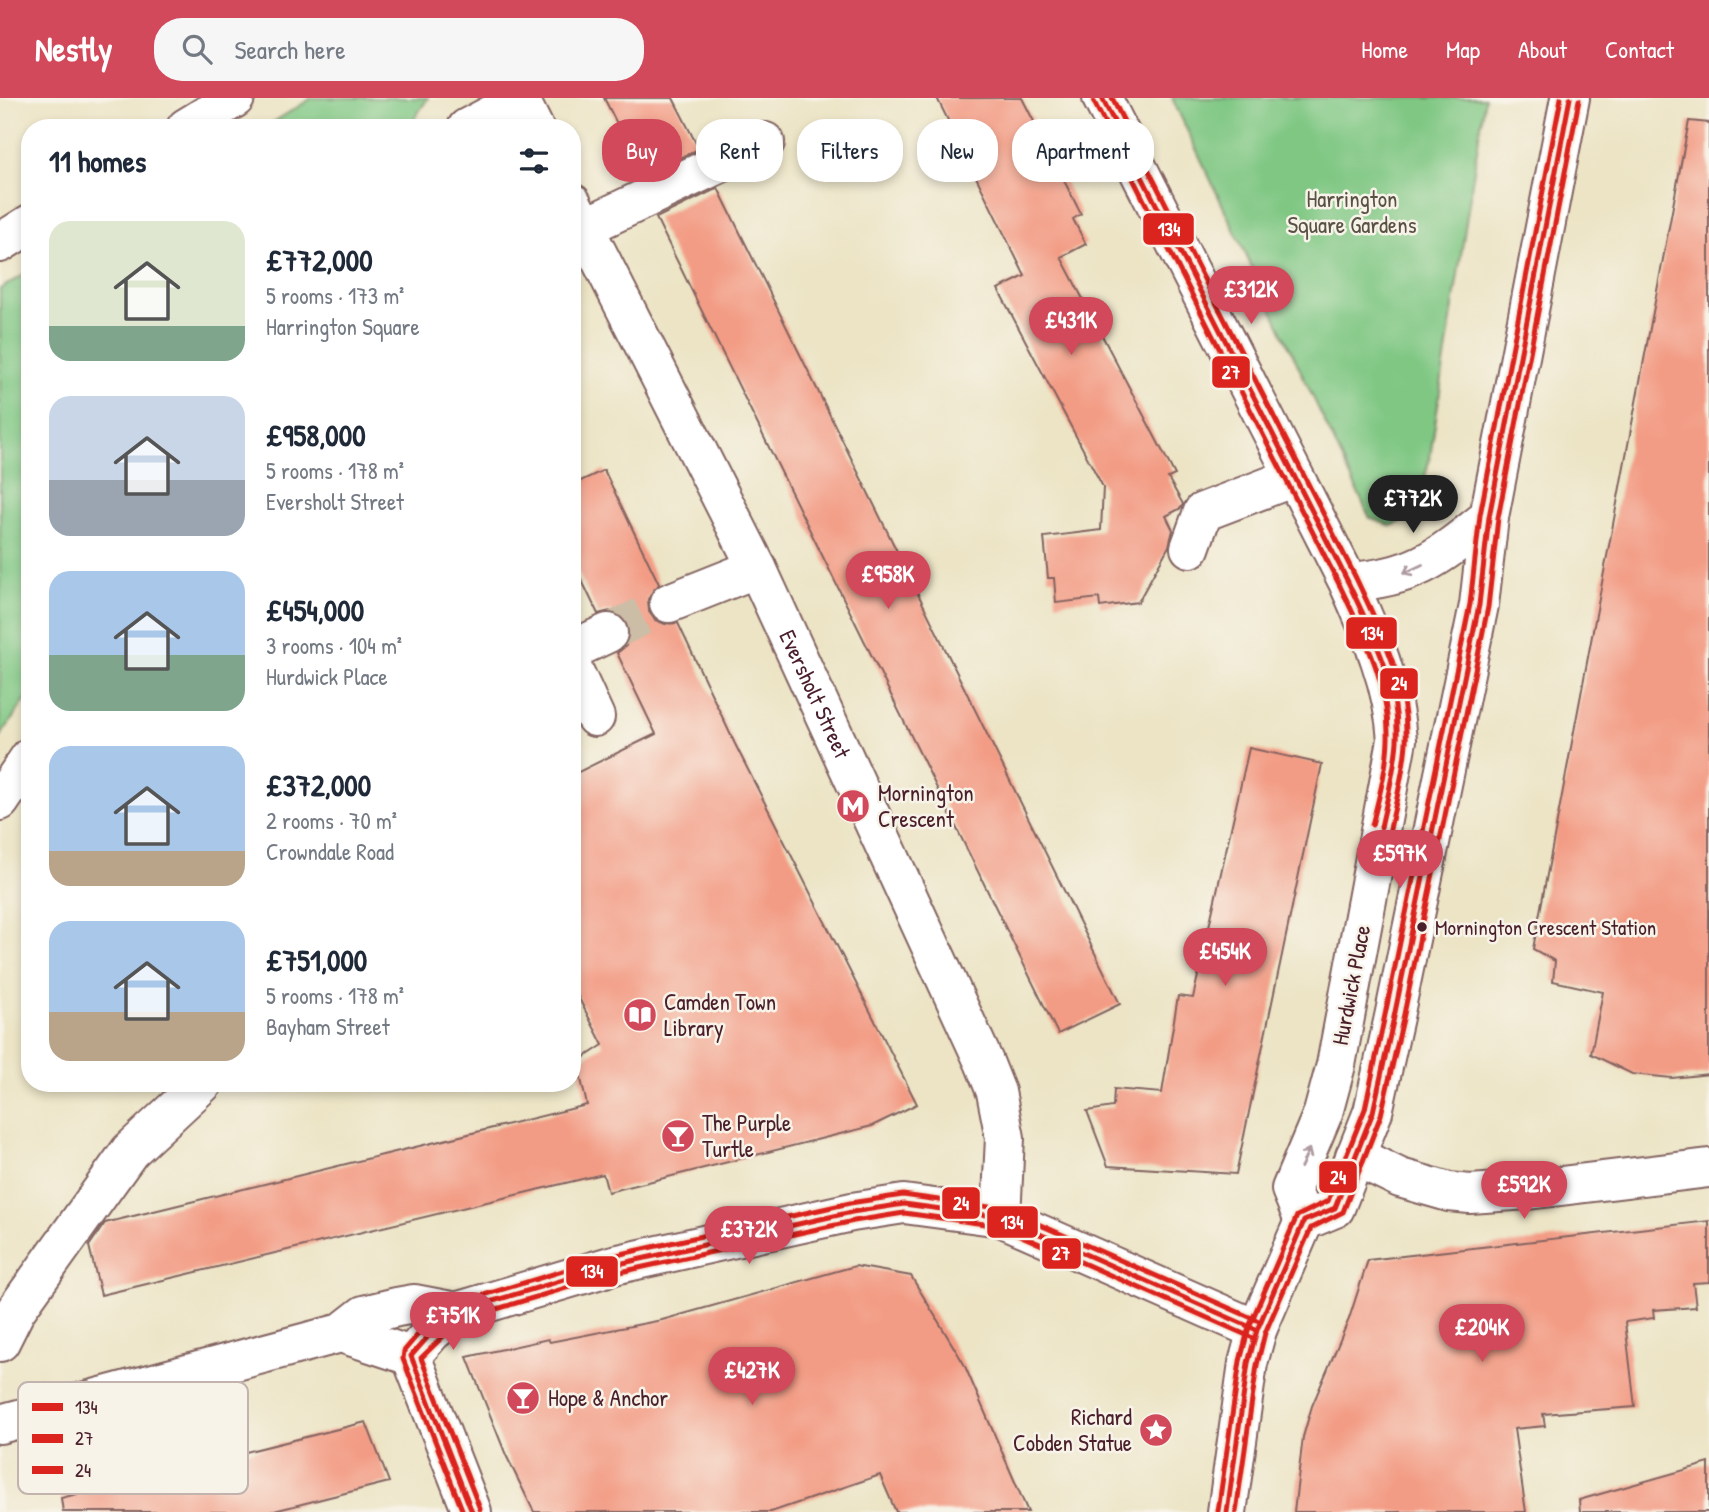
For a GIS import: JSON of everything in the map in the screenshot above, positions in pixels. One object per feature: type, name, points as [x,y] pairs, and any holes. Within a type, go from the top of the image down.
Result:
[{"type":"main road","points":[[201,119],[235,98]]},
{"type":"main road","name":"Hurdwick Place","points":[[1102,98],[1348,582],[1383,661],[1395,707],[1397,740],[1336,1065],[1323,1113],[1291,1189],[1304,1221]]},
{"type":"main road","points":[[1227,1512],[1248,1363],[1257,1330],[1304,1221],[1335,1208],[1373,1112],[1479,605],[1489,517],[1570,98]]},
{"type":"main road","points":[[494,119],[524,109]]},
{"type":"main road","points":[[581,214],[696,169]]},
{"type":"main road","name":"Eversholt Street","points":[[581,221],[757,568],[988,1072],[1005,1138],[1001,1217]]},
{"type":"main road","points":[[0,243],[21,230]]},
{"type":"main road","points":[[1190,548],[1203,512],[1294,477]]},
{"type":"main road","points":[[1348,582],[1385,579],[1404,573],[1439,556],[1489,517]]},
{"type":"main road","points":[[669,603],[757,568]]},
{"type":"main road","points":[[581,646],[608,634]]},
{"type":"main road","points":[[581,687],[595,718]]},
{"type":"main road","points":[[0,801],[21,770]]},
{"type":"main road","points":[[0,1342],[16,1310],[130,1151],[193,1092]]},
{"type":"main road","points":[[1354,1156],[1400,1178],[1449,1192],[1470,1194],[1528,1190],[1709,1168]]},
{"type":"main road","points":[[411,1356],[432,1332],[456,1312],[614,1265],[852,1212],[922,1204],[1001,1217],[1257,1330]]},
{"type":"main road","points":[[145,1382],[341,1333],[364,1315],[414,1304],[456,1312]]},
{"type":"main road","points":[[341,1333],[411,1356]]},
{"type":"main road","points":[[411,1356],[471,1512]]},
{"type":"main road","points":[[1,1418],[18,1414]]},
{"type":"green space","points":[[312,98],[428,98],[414,119],[278,119]]},
{"type":"green space","name":"Harrington Square Gardens","points":[[1172,98],[1485,98],[1430,457],[1415,516],[1391,526],[1370,518]]},
{"type":"green space","points":[[21,276],[21,706],[0,737],[0,289]]},
{"type":"building","points":[[604,98],[673,98],[696,143],[696,150],[682,157],[682,119],[615,119]]},
{"type":"building","points":[[937,98],[1022,98],[1033,119],[1012,119],[1012,182],[1065,182],[1081,214],[1073,219],[1086,244],[1061,257],[1175,475],[1168,478],[1183,504],[1181,508],[1166,516],[1173,530],[1169,546],[1138,602],[1100,607],[1099,598],[1056,603],[1054,578],[1048,578],[1044,537],[1101,530],[1103,487],[998,289],[1025,276],[979,182],[998,182],[998,119],[947,119]]},
{"type":"building","points":[[1689,121],[1709,123],[1709,1074],[1672,1078],[1632,1074],[1591,1054],[1603,992],[1553,981],[1555,961],[1533,949]]},
{"type":"building","points":[[718,188],[1120,1004],[1058,1034],[656,218]]},
{"type":"building","points":[[604,470],[659,584],[648,599],[649,612],[655,620],[665,624],[678,623],[735,744],[917,1104],[872,1126],[608,1192],[603,1174],[101,1295],[89,1246],[105,1223],[587,1105],[581,1079],[581,1059],[603,1045],[581,1002],[581,771],[656,734],[617,653],[626,646],[630,635],[627,623],[621,615],[610,611],[598,614],[581,579],[581,481]]},
{"type":"building","points":[[1249,748],[1322,764],[1236,1174],[1108,1166],[1087,1111],[1113,1107],[1114,1089],[1162,1093],[1178,996],[1193,998]]},
{"type":"building","points":[[1709,1221],[1709,1282],[1693,1283],[1696,1307],[1653,1310],[1654,1318],[1625,1322],[1635,1407],[1543,1414],[1545,1426],[1514,1429],[1526,1512],[1294,1512],[1303,1437],[1312,1406],[1349,1319],[1368,1260]]},
{"type":"building","points":[[855,1266],[911,1276],[964,1364],[1028,1512],[896,1512],[880,1475],[771,1512],[534,1512],[506,1455],[467,1357],[548,1339],[550,1342],[662,1320]]},
{"type":"building","points":[[366,1422],[389,1482],[270,1512],[63,1512],[61,1498],[77,1494],[248,1494],[248,1451]]},
{"type":"building","points":[[1709,1463],[1709,1512],[1580,1512],[1579,1500]]},
{"type":"tunnel","points":[[608,633],[669,603]]},
{"type":"transit line","name":"134","points":[[1102,98],[1348,582],[1382,659],[1394,699],[1397,741],[1393,774],[1381,827]]},
{"type":"transit line","name":"24","points":[[1112,98],[1356,578],[1391,658],[1403,700],[1406,743],[1402,776],[1390,829]]},
{"type":"transit line","name":"24","points":[[1218,1511],[1240,1361],[1249,1327],[1297,1216],[1328,1201],[1365,1109],[1470,604],[1480,515],[1561,98]]},
{"type":"transit line","name":"134","points":[[1227,1512],[1248,1363],[1257,1330],[1304,1221],[1335,1208],[1373,1112],[1479,605],[1489,517],[1570,98]]},
{"type":"transit line","name":"27","points":[[1236,1512],[1257,1365],[1265,1333],[1311,1228],[1343,1212],[1381,1115],[1488,607],[1498,518],[1579,100]]},
{"type":"transit line","name":"27","points":[[1094,102],[1340,586],[1373,660],[1385,699],[1388,740],[1372,825]]},
{"type":"transit line","name":"24","points":[[463,1512],[403,1359],[404,1351],[425,1326],[454,1304],[612,1256],[850,1203],[903,1195],[1004,1209],[1261,1322]]},
{"type":"transit line","name":"134","points":[[472,1512],[411,1356],[432,1332],[456,1312],[614,1265],[852,1212],[904,1204],[1001,1217],[1257,1330]]},
{"type":"transit line","name":"27","points":[[480,1509],[421,1358],[460,1320],[616,1273],[854,1221],[904,1213],[999,1226],[1253,1338]]},
{"type":"place","name":"Mornington Crescent","points":[[853,806]]},
{"type":"place","name":"Mornington Crescent Station","points":[[1422,927]]},
{"type":"place","name":"Camden Town Library","points":[[640,1015]]},
{"type":"place","name":"The Purple Turtle","points":[[678,1136]]},
{"type":"place","name":"Hope & Anchor","points":[[523,1398]]},
{"type":"place","name":"Richard Cobden Statue","points":[[1156,1430]]}]
